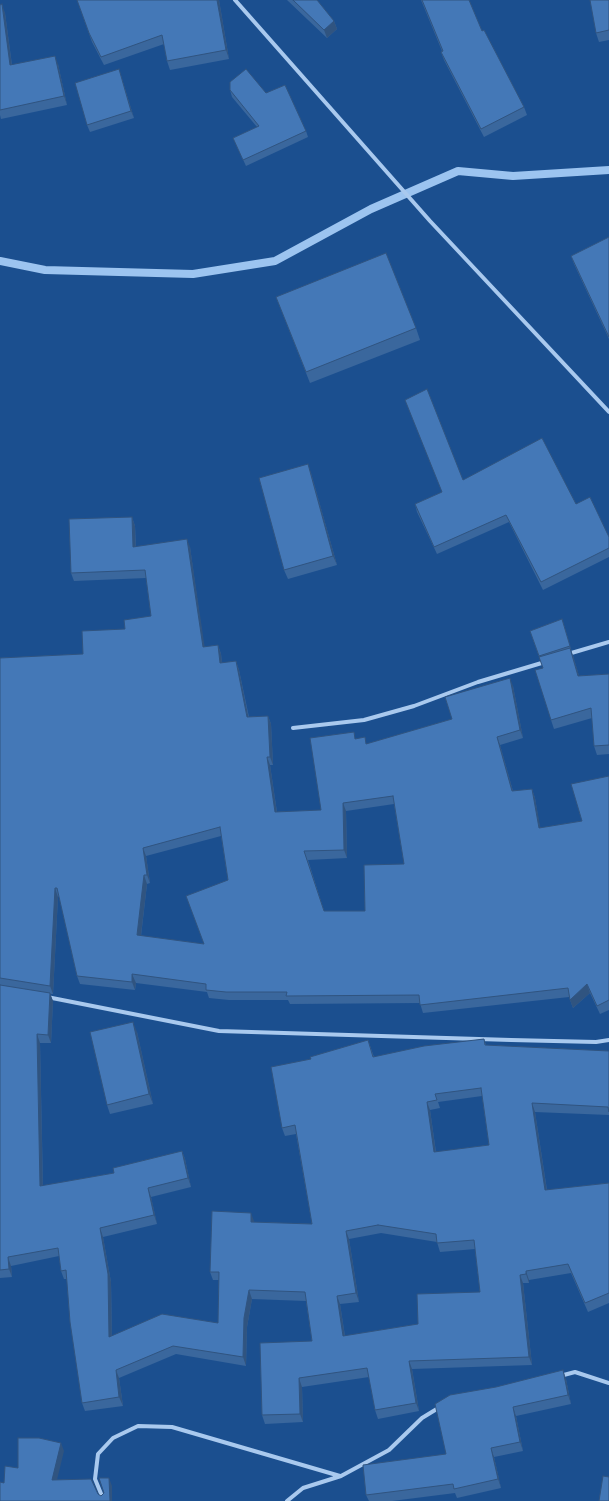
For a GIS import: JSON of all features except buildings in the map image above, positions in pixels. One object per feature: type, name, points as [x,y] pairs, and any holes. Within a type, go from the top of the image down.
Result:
[{"type":"street","points":[[235,0],[430,221],[609,412]]},
{"type":"street","points":[[565,655],[609,642]]},
{"type":"street","points":[[293,728],[364,720],[414,706],[478,682],[551,660]]},
{"type":"street","points":[[46,996],[220,1031],[596,1042],[609,1040]]},
{"type":"street","points":[[552,1378],[575,1372],[609,1383]]},
{"type":"street","points":[[287,1501],[303,1488],[341,1476],[389,1450],[422,1418],[447,1403]]},
{"type":"street","points":[[104,1501],[95,1479],[98,1454],[113,1438],[138,1426],[172,1427],[341,1476]]},
{"type":"waterway","points":[[0,261],[45,270],[193,274],[275,261],[371,209],[458,171],[513,176],[609,170]]}]
